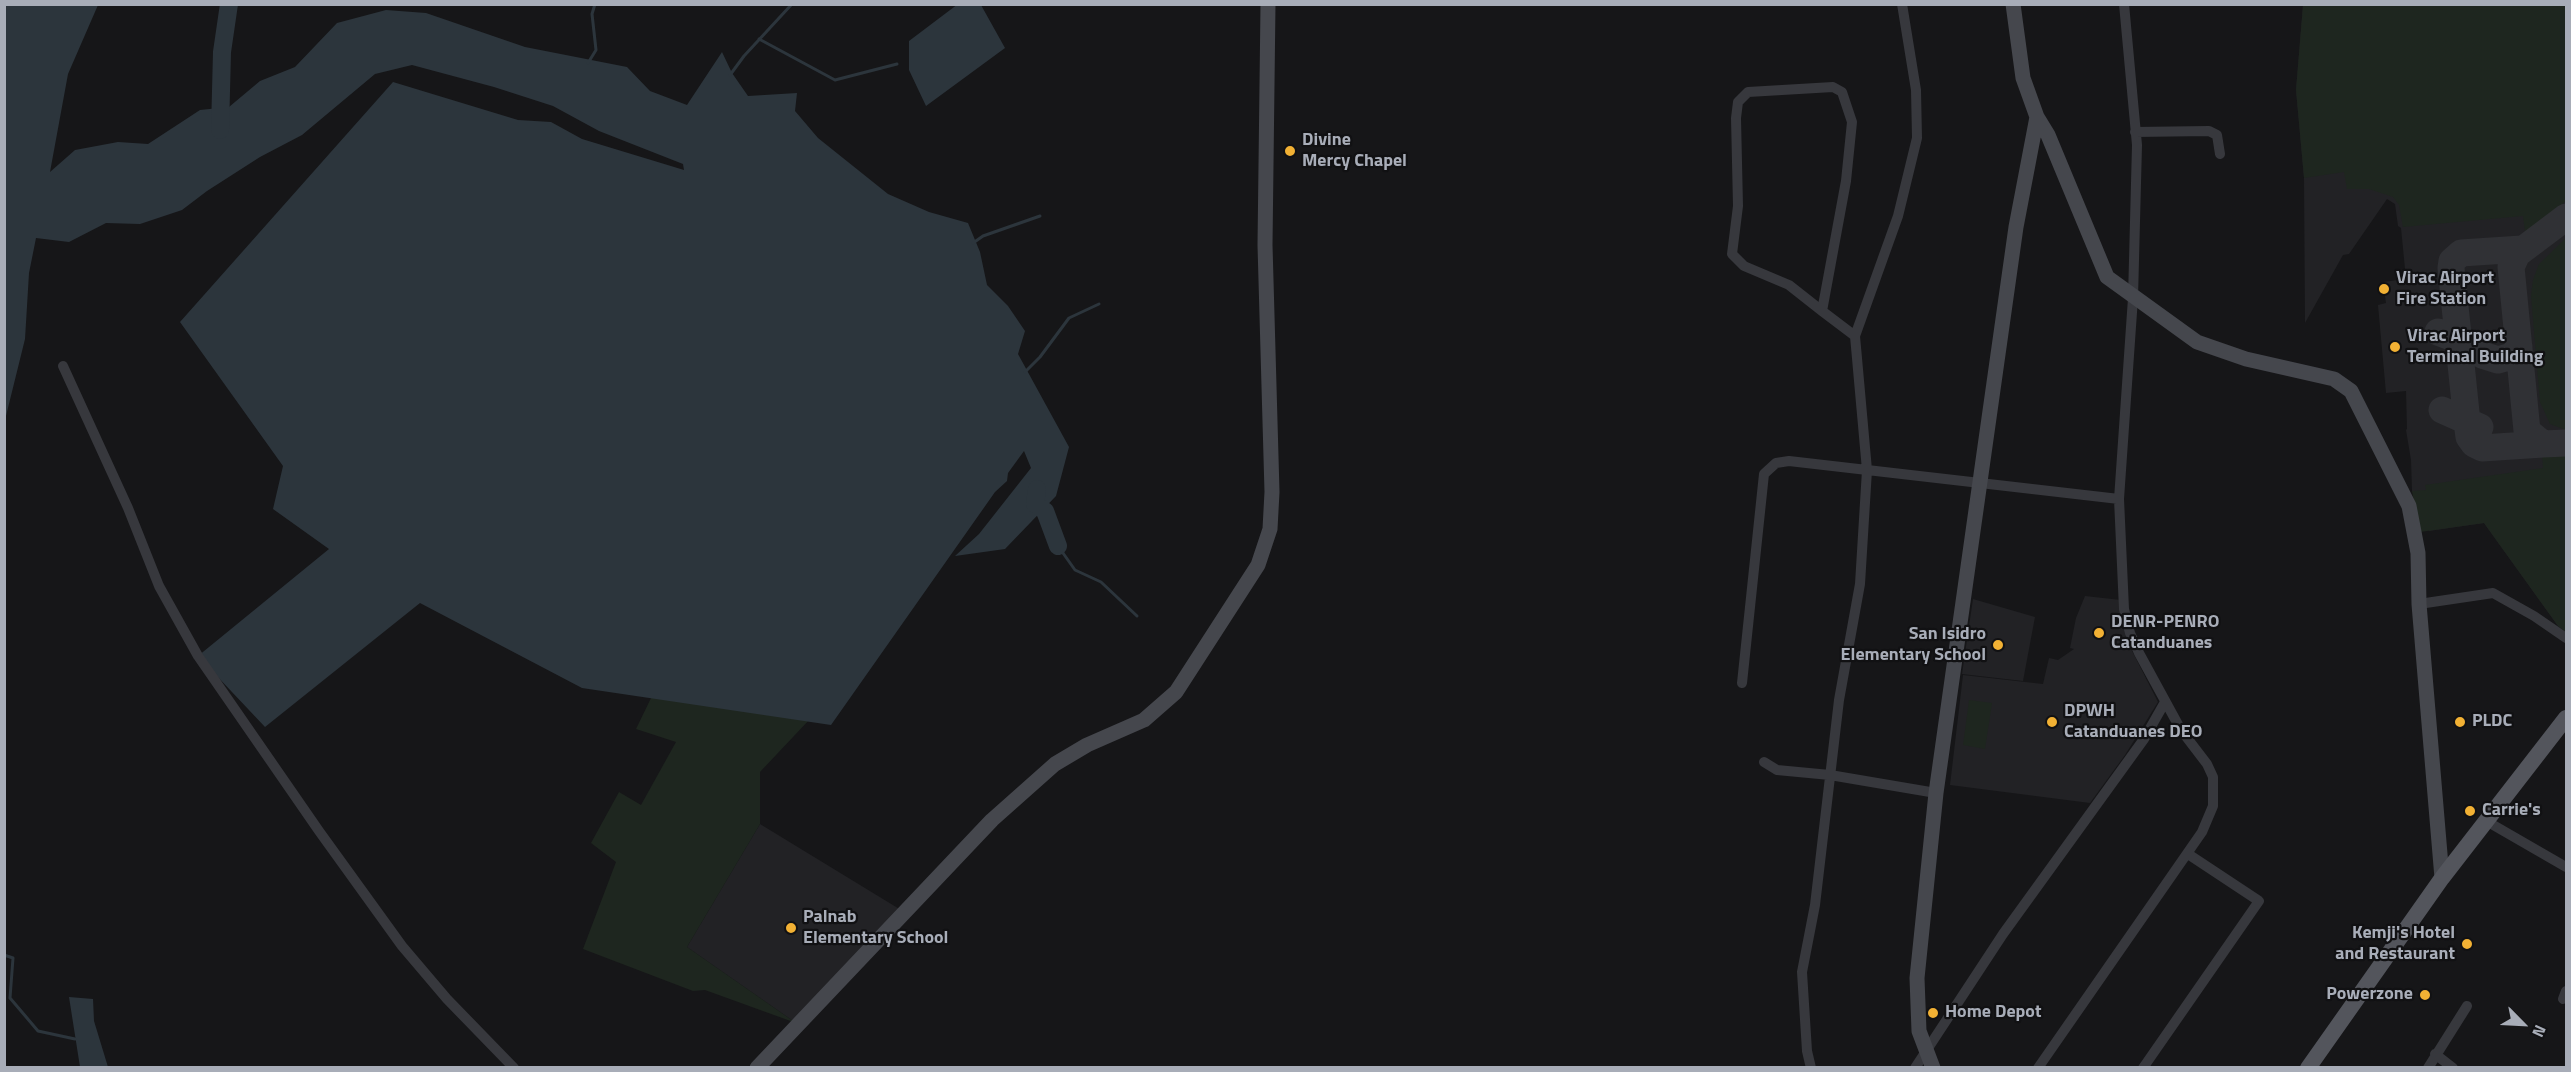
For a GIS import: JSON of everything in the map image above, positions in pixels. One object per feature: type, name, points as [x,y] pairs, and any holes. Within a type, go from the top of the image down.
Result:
[{"type":"main road","points":[[2308,1068],[2442,878],[2488,822],[2566,718]]},
{"type":"street","points":[[757,1068],[1000,813],[1055,764],[1087,745],[1144,720],[1176,692],[1258,565],[1270,529],[1272,492],[1265,245],[1268,4]]},
{"type":"street","points":[[1811,1068],[1807,1052],[1802,972],[1815,905],[1839,700],[1860,584],[1867,470],[1855,336],[1898,216],[1917,138],[1916,90],[1902,4]]},
{"type":"street","points":[[2013,4],[2023,78],[2037,117],[2048,135],[2107,277],[2133,298],[2197,342],[2246,359],[2334,379],[2351,391],[2409,507],[2418,553],[2419,603],[2442,878]]},
{"type":"street","points":[[2038,1068],[2188,854],[2209,820],[2213,806],[2213,777],[2207,764],[2181,730],[2165,702],[2139,653],[2126,617],[2119,499],[2133,298],[2135,132],[2124,4]]},
{"type":"street","points":[[1822,311],[1846,181],[1852,122],[1842,92],[1833,87],[1748,92],[1738,102],[1736,118],[1738,206],[1732,254],[1744,266],[1789,285],[1822,311],[1855,336]]},
{"type":"street","points":[[1933,1068],[1919,1031],[1917,978],[1936,794],[1978,482],[2016,227],[2037,117]]},
{"type":"street","points":[[2135,132],[2209,131],[2217,135],[2220,154]]},
{"type":"street","points":[[63,366],[128,508],[159,586],[198,656],[402,946],[508,1066]]},
{"type":"street","points":[[1742,683],[1764,474],[1776,463],[1789,461],[2119,499]]},
{"type":"street","points":[[2419,603],[2493,592],[2534,616],[2566,639]]},
{"type":"street","points":[[1915,1068],[2003,934],[2144,739],[2165,702]]},
{"type":"street","points":[[1764,762],[1777,770],[1830,775],[1936,794]]},
{"type":"street","points":[[2488,822],[2566,867]]},
{"type":"street","points":[[2143,1068],[2259,902],[2188,854]]},
{"type":"street","points":[[2427,1068],[2467,1006]]},
{"type":"street","points":[[2435,1054],[2453,1068]]},
{"type":"shaded area","points":[[958,4],[981,5],[1005,48],[926,106],[909,70],[909,41]]},
{"type":"shaded area","points":[[5,5],[98,5],[68,74],[50,172],[75,150],[118,142],[148,144],[200,110],[229,107],[260,81],[295,67],[337,23],[386,10],[426,13],[525,47],[627,67],[650,91],[687,105],[722,52],[732,73],[748,96],[797,93],[795,111],[818,138],[888,194],[929,212],[968,223],[980,252],[987,285],[1008,306],[1025,331],[1018,354],[1069,447],[1056,496],[1005,549],[955,556],[979,534],[1031,468],[1024,451],[1008,473],[1007,481],[995,492],[831,725],[582,688],[420,603],[265,727],[198,656],[329,549],[273,509],[283,466],[180,322],[393,82],[518,120],[551,122],[582,139],[684,170],[683,164],[599,131],[553,106],[494,87],[412,65],[375,74],[302,135],[260,157],[182,210],[140,224],[106,223],[69,242],[36,238],[29,273],[25,339],[5,420]]},
{"type":"shaded area","points":[[2303,5],[2566,5],[2566,632],[2558,626],[2484,523],[2429,531],[2412,491],[2411,460],[2406,430],[2406,391],[2386,393],[2378,305],[2386,303],[2383,282],[2406,279],[2401,228],[2398,226],[2395,204],[2387,199],[2349,254],[2343,255],[2305,323],[2304,178],[2296,90]]},
{"type":"shaded area","points":[[2303,5],[2566,5],[2566,201],[2525,232],[2523,216],[2403,227],[2399,205],[2393,197],[2369,189],[2347,189],[2344,172],[2304,178],[2296,90]]},
{"type":"shaded area","points":[[2566,238],[2566,430],[2550,424],[2540,402],[2531,296],[2533,280],[2539,264]]},
{"type":"shaded area","points":[[2566,453],[2566,632],[2558,626],[2484,523],[2420,532],[2412,491],[2426,490],[2425,485],[2543,468],[2542,454]]},
{"type":"shaded area","name":"DPWH Catanduanes DEO","points":[[2085,596],[2121,600],[2129,645],[2158,702],[2125,755],[2090,803],[1950,785],[1963,675],[2043,684],[2049,658],[2058,660],[2074,649],[2070,648],[2076,618]]},
{"type":"shaded area","name":"San Isidro Elementary School","points":[[1973,599],[2035,617],[2023,681],[1962,674]]},
{"type":"shaded area","points":[[652,696],[810,719],[760,772],[760,824],[687,947],[796,1023],[705,990],[693,991],[583,949],[616,862],[591,843],[619,792],[641,805],[676,742],[636,729]]},
{"type":"shaded area","points":[[1969,700],[1992,703],[1985,749],[1963,745]]},
{"type":"shaded area","name":"Palnab Elementary School","points":[[760,824],[901,910],[796,1023],[687,947]]},
{"type":"shaded area","points":[[69,997],[93,999],[94,1021],[108,1067],[80,1067]]},
{"type":"waterway","points":[[220,130],[222,52],[229,4]]},
{"type":"waterway","points":[[588,63],[596,50],[592,14],[595,4]]},
{"type":"waterway","points":[[730,75],[744,56],[792,4]]},
{"type":"waterway","points":[[759,39],[835,80],[897,64]]},
{"type":"waterway","points":[[973,243],[983,236],[1040,216]]},
{"type":"waterway","points":[[1025,372],[1040,357],[1069,318],[1099,304]]},
{"type":"waterway","points":[[1037,489],[1035,504],[1045,511],[1058,546]]},
{"type":"waterway","points":[[1058,546],[1075,570],[1101,582],[1137,616]]},
{"type":"waterway","points":[[4,955],[13,958],[10,998],[38,1031],[75,1039]]},
{"type":"taxiway","points":[[2566,217],[2517,254],[2511,267],[2527,431],[2543,444],[2566,443]]},
{"type":"taxiway","points":[[2522,249],[2461,253],[2452,261],[2467,422],[2469,437],[2474,444],[2482,448],[2543,444]]},
{"type":"taxiway","points":[[2438,332],[2475,346],[2482,355],[2498,360],[2512,356],[2519,347]]},
{"type":"taxiway","points":[[2442,410],[2480,427]]},
{"type":"place","name":"Divine Mercy Chapel","points":[[1290,151]]},
{"type":"place","name":"Virac Airport Fire Station","points":[[2384,289]]},
{"type":"place","name":"Virac Airport Terminal Building","points":[[2395,347]]},
{"type":"place","name":"DENR-PENRO Catanduanes","points":[[2099,633]]},
{"type":"place","name":"San Isidro Elementary School","points":[[1998,645]]},
{"type":"place","name":"DPWH Catanduanes DEO","points":[[2052,722]]},
{"type":"place","name":"PLDC","points":[[2460,722]]},
{"type":"place","name":"Carrie's","points":[[2470,811]]},
{"type":"place","name":"Palnab Elementary School","points":[[791,928]]},
{"type":"place","name":"Kemji's Hotel and Restaurant","points":[[2467,944]]},
{"type":"place","name":"Powerzone","points":[[2425,995]]},
{"type":"place","name":"Home Depot","points":[[1933,1013]]}]
